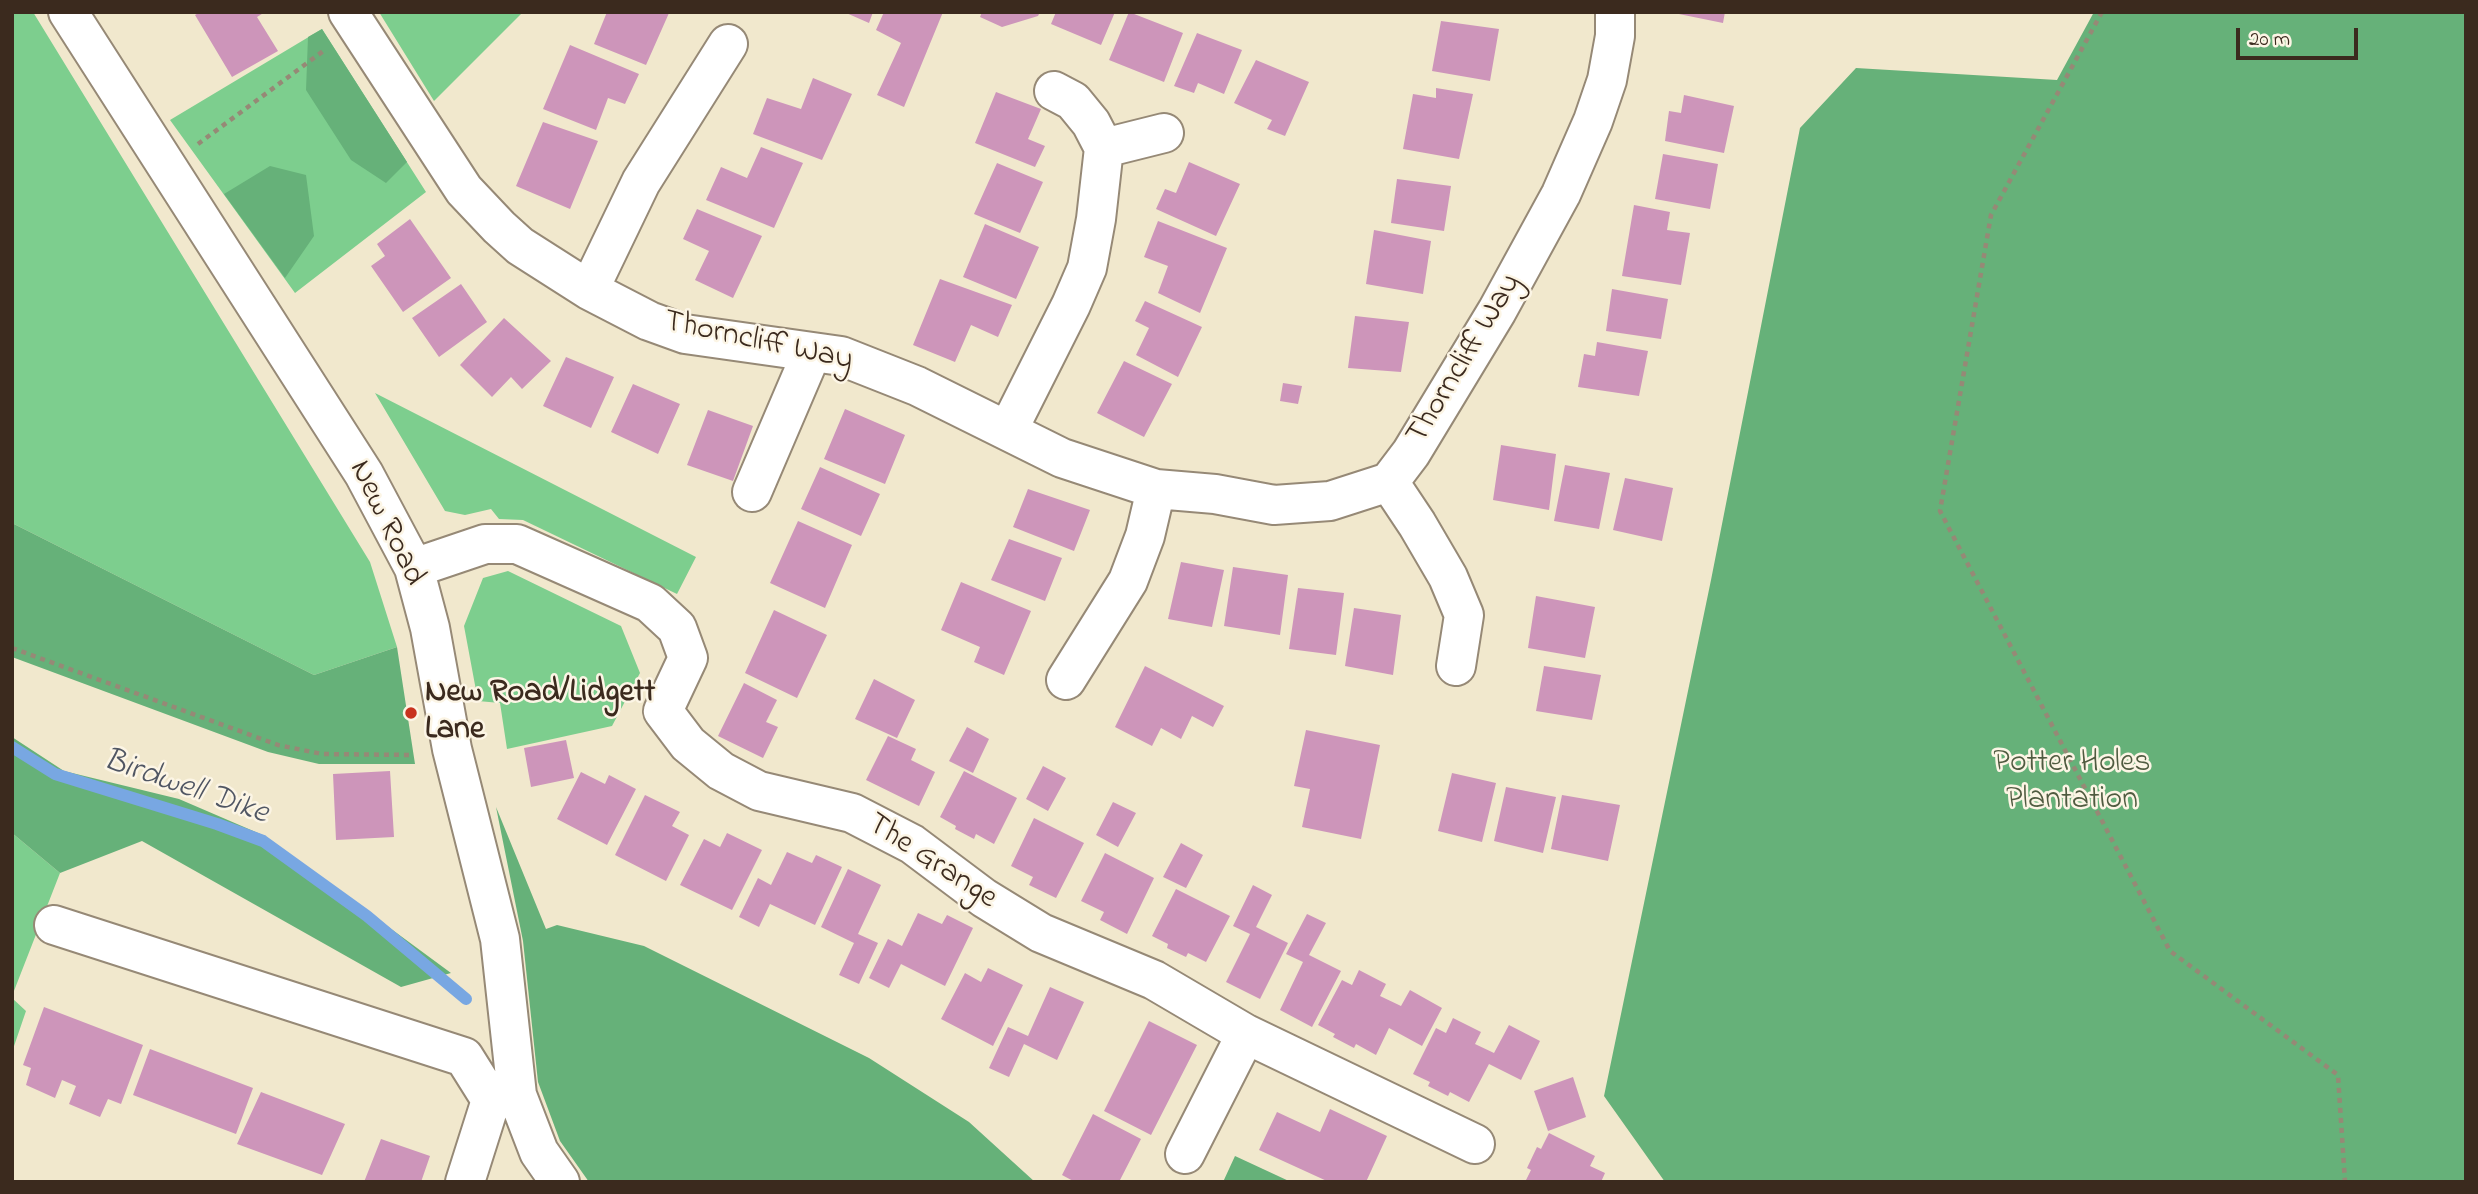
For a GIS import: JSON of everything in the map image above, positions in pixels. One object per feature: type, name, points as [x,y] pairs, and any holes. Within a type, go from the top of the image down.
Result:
[{"type":"street","name":"New Road","points":[[68,12],[364,474],[414,568],[430,628],[452,749],[500,939],[504,1098],[560,1182]]},
{"type":"street","name":"Thorncliff Way","points":[[352,19],[464,190],[520,246],[589,290],[649,321],[685,334],[841,356],[905,381],[1062,458],[1156,489],[1215,494],[1274,505],[1330,501],[1389,482],[1428,426],[1497,311],[1560,194],[1593,121],[1607,80],[1615,36],[1615,12]]},
{"type":"street","points":[[589,290],[640,182],[728,44]]},
{"type":"street","points":[[1008,430],[1087,268],[1096,219],[1104,148],[1091,123],[1073,101],[1054,92]]},
{"type":"street","points":[[1104,148],[1164,134]]},
{"type":"street","points":[[752,492],[812,352]]},
{"type":"street","points":[[1389,482],[1448,577],[1464,615],[1456,666]]},
{"type":"street","points":[[1066,680],[1116,602],[1137,560],[1156,489]]},
{"type":"street","name":"The Grange","points":[[414,568],[485,544],[517,544],[650,603],[677,628],[688,658],[663,710],[688,744],[721,771],[759,791],[852,813],[912,844],[984,898],[1041,933],[1154,980],[1246,1034],[1475,1144]]},
{"type":"street","points":[[54,925],[464,1057],[504,1098],[465,1182]]},
{"type":"street","points":[[1185,1154],[1246,1034]]},
{"type":"path","points":[[2102,12],[1991,215],[1940,511],[2060,736],[2170,951],[2338,1075],[2345,1182]]},
{"type":"path","points":[[166,168],[352,19]]},
{"type":"path","points":[[12,648],[278,745],[322,754],[414,755],[452,749]]},
{"type":"green space","points":[[12,12],[33,12],[370,562],[397,647],[314,675],[12,523]]},
{"type":"green space","points":[[379,12],[523,12],[434,101]]},
{"type":"green space","name":"Potter Holes Plantation","points":[[2094,12],[2466,12],[2466,1182],[1665,1182],[1604,1096],[1711,580],[1800,128],[1856,68],[2057,80]]},
{"type":"green space","points":[[322,29],[426,192],[295,293],[170,120]]},
{"type":"green space","points":[[322,29],[407,162],[386,183],[351,160],[306,90],[308,37]]},
{"type":"green space","points":[[270,166],[306,175],[314,236],[285,278],[224,194]]},
{"type":"green space","points":[[375,393],[696,557],[677,594],[523,520],[499,519],[491,509],[465,515],[445,511]]},
{"type":"green space","points":[[12,523],[314,675],[397,647],[415,764],[319,764],[268,752],[12,657]]},
{"type":"green space","points":[[508,571],[621,626],[640,673],[612,726],[507,749],[500,703],[478,701],[464,626],[483,578]]},
{"type":"green space","points":[[12,737],[64,771],[179,799],[265,836],[451,973],[401,987],[142,841],[60,873],[12,833]]},
{"type":"green space","points":[[496,807],[546,929],[557,925],[644,946],[869,1058],[969,1122],[1035,1182],[589,1182],[560,1141],[538,1082],[523,941]]},
{"type":"green space","points":[[12,833],[60,873],[12,996]]},
{"type":"green space","points":[[12,998],[26,1011],[12,1052]]},
{"type":"green space","points":[[1235,1156],[1291,1182],[1223,1182]]},
{"type":"building","points":[[200,12],[265,12],[257,17],[278,51],[232,77],[195,15]]},
{"type":"building","points":[[607,12],[669,13],[646,65],[594,44]]},
{"type":"building","points":[[844,12],[873,12],[869,23]]},
{"type":"building","points":[[884,12],[943,12],[904,107],[877,95],[901,43],[876,30]]},
{"type":"building","points":[[982,12],[1040,12],[1038,16],[1002,27],[980,17]]},
{"type":"building","points":[[1056,12],[1115,12],[1101,45],[1051,24]]},
{"type":"building","points":[[1129,12],[1183,33],[1164,82],[1109,60]]},
{"type":"building","points":[[1669,12],[1725,12],[1723,23]]},
{"type":"building","points":[[1441,21],[1499,29],[1490,81],[1432,71]]},
{"type":"building","points":[[1197,33],[1242,50],[1224,94],[1198,83],[1194,93],[1174,86]]},
{"type":"building","points":[[570,45],[639,74],[625,104],[608,98],[596,130],[543,109]]},
{"type":"building","points":[[1256,60],[1309,82],[1285,136],[1267,129],[1272,120],[1234,103]]},
{"type":"building","points":[[813,78],[852,94],[822,160],[753,134],[767,98],[801,109]]},
{"type":"building","points":[[1436,88],[1473,94],[1459,159],[1403,149],[1413,94],[1436,98]]},
{"type":"building","points":[[996,92],[1041,109],[1028,139],[1045,146],[1035,167],[975,143]]},
{"type":"building","points":[[1684,95],[1734,106],[1724,153],[1665,141],[1669,111],[1681,113]]},
{"type":"building","points":[[543,122],[598,141],[570,209],[516,186]]},
{"type":"building","points":[[761,147],[803,163],[774,228],[706,200],[721,167],[747,178]]},
{"type":"building","points":[[1663,154],[1718,164],[1710,209],[1655,199]]},
{"type":"building","points":[[1189,162],[1240,184],[1216,236],[1156,209],[1165,189],[1176,193]]},
{"type":"building","points":[[997,163],[1043,182],[1020,233],[974,214]]},
{"type":"building","points":[[1397,179],[1451,186],[1444,231],[1391,223]]},
{"type":"building","points":[[1634,205],[1670,212],[1667,230],[1690,233],[1681,285],[1622,276]]},
{"type":"building","points":[[697,209],[762,236],[733,298],[695,280],[709,251],[683,239]]},
{"type":"building","points":[[410,219],[451,278],[403,312],[371,266],[385,256],[377,244]]},
{"type":"building","points":[[1158,221],[1227,248],[1200,313],[1158,293],[1168,266],[1144,257]]},
{"type":"building","points":[[985,224],[1039,247],[1016,299],[963,277]]},
{"type":"building","points":[[1374,230],[1431,241],[1423,294],[1366,284]]},
{"type":"building","points":[[940,279],[1012,305],[998,337],[971,325],[955,362],[913,345]]},
{"type":"building","points":[[461,284],[487,322],[439,357],[412,318]]},
{"type":"building","points":[[1612,289],[1668,299],[1661,339],[1606,331]]},
{"type":"building","points":[[1145,301],[1202,327],[1178,377],[1136,355],[1149,328],[1135,321]]},
{"type":"building","points":[[1355,316],[1409,322],[1401,372],[1348,368]]},
{"type":"building","points":[[504,318],[551,361],[522,389],[511,377],[492,397],[460,365]]},
{"type":"building","points":[[1597,342],[1648,351],[1639,396],[1578,387],[1584,354],[1595,356]]},
{"type":"building","points":[[566,357],[614,377],[591,428],[543,406]]},
{"type":"building","points":[[1124,361],[1172,384],[1144,437],[1097,413]]},
{"type":"building","points":[[1283,383],[1302,386],[1298,404],[1280,401]]},
{"type":"building","points":[[633,384],[680,404],[658,454],[611,432]]},
{"type":"building","points":[[845,409],[905,435],[885,484],[824,459]]},
{"type":"building","points":[[708,410],[753,426],[733,481],[687,465]]},
{"type":"building","points":[[1501,445],[1556,454],[1549,510],[1493,500]]},
{"type":"building","points":[[1565,465],[1610,473],[1599,529],[1554,521]]},
{"type":"building","points":[[820,467],[880,494],[861,536],[801,509]]},
{"type":"building","points":[[1625,478],[1673,488],[1662,541],[1613,530]]},
{"type":"building","points":[[1028,489],[1090,510],[1074,551],[1013,527]]},
{"type":"building","points":[[798,521],[852,545],[825,608],[770,583]]},
{"type":"building","points":[[1009,539],[1062,558],[1045,601],[991,580]]},
{"type":"building","points":[[1181,562],[1224,570],[1212,627],[1168,619]]},
{"type":"building","points":[[1233,567],[1288,575],[1280,635],[1224,626]]},
{"type":"building","points":[[961,582],[1031,611],[1004,675],[974,662],[980,647],[941,630]]},
{"type":"building","points":[[1298,588],[1344,593],[1336,655],[1289,649]]},
{"type":"building","points":[[1536,596],[1595,607],[1585,658],[1528,648]]},
{"type":"building","points":[[1354,608],[1401,615],[1393,675],[1345,666]]},
{"type":"building","points":[[774,610],[827,635],[797,698],[745,673]]},
{"type":"building","points":[[1145,666],[1224,706],[1213,727],[1192,716],[1181,739],[1161,728],[1152,746],[1115,727]]},
{"type":"building","points":[[1544,666],[1601,675],[1592,720],[1536,711]]},
{"type":"building","points":[[874,679],[915,700],[897,738],[855,719]]},
{"type":"building","points":[[744,683],[777,700],[766,722],[778,727],[763,758],[718,736]]},
{"type":"building","points":[[967,727],[989,739],[973,773],[949,761]]},
{"type":"building","points":[[1306,730],[1380,745],[1361,839],[1302,827],[1310,789],[1294,786]]},
{"type":"building","points":[[888,736],[916,749],[911,760],[935,772],[919,806],[866,780]]},
{"type":"building","points":[[566,740],[574,778],[531,787],[524,748]]},
{"type":"building","points":[[1043,766],[1066,778],[1048,811],[1026,799]]},
{"type":"building","points":[[390,771],[394,837],[336,840],[333,774]]},
{"type":"building","points":[[964,771],[1017,798],[994,844],[976,834],[974,839],[940,817]]},
{"type":"building","points":[[581,772],[605,784],[609,775],[636,789],[607,845],[557,819]]},
{"type":"building","points":[[1452,773],[1496,783],[1482,842],[1438,831]]},
{"type":"building","points":[[1506,787],[1556,797],[1543,853],[1494,841]]},
{"type":"building","points":[[645,795],[680,812],[672,826],[689,835],[666,881],[615,855]]},
{"type":"building","points":[[1562,795],[1620,805],[1608,861],[1551,849]]},
{"type":"building","points":[[1113,802],[1136,813],[1118,847],[1096,835]]},
{"type":"building","points":[[1034,818],[1084,843],[1056,898],[1029,885],[1033,877],[1011,866]]},
{"type":"building","points":[[727,833],[762,850],[732,910],[680,885],[704,839],[720,847]]},
{"type":"building","points":[[1181,843],[1203,855],[1186,888],[1163,877]]},
{"type":"building","points":[[787,852],[812,863],[816,855],[842,867],[815,925],[770,904],[759,927],[739,917],[758,878],[771,885]]},
{"type":"building","points":[[1105,853],[1154,878],[1127,934],[1100,920],[1104,912],[1081,901]]},
{"type":"building","points":[[848,869],[881,885],[858,934],[878,943],[859,984],[839,975],[854,943],[821,927]]},
{"type":"building","points":[[1253,885],[1272,895],[1256,927],[1288,943],[1260,999],[1226,982],[1250,934],[1233,926]]},
{"type":"building","points":[[1176,889],[1230,916],[1206,962],[1188,953],[1186,957],[1167,948],[1168,944],[1152,936]]},
{"type":"building","points":[[918,913],[942,924],[947,915],[973,928],[945,986],[901,964],[889,988],[869,978],[888,939],[902,946]]},
{"type":"building","points":[[1307,914],[1326,923],[1309,955],[1341,971],[1312,1027],[1280,1010],[1303,962],[1286,954]]},
{"type":"building","points":[[988,968],[1023,985],[993,1046],[941,1019],[965,973],[981,982]]},
{"type":"building","points":[[1359,970],[1386,984],[1380,996],[1401,1006],[1410,990],[1442,1008],[1422,1046],[1389,1028],[1376,1055],[1356,1044],[1354,1048],[1318,1025],[1342,980],[1352,985]]},
{"type":"building","points":[[1050,987],[1084,1002],[1057,1060],[1024,1044],[1009,1077],[989,1068],[1008,1027],[1028,1036]]},
{"type":"building","points":[[44,1007],[143,1045],[121,1104],[108,1099],[100,1117],[69,1104],[76,1086],[62,1080],[55,1098],[26,1085],[31,1068],[23,1065]]},
{"type":"building","points":[[1453,1018],[1481,1032],[1475,1044],[1494,1053],[1509,1025],[1540,1041],[1521,1080],[1489,1064],[1469,1102],[1450,1092],[1448,1096],[1428,1086],[1430,1082],[1413,1074],[1436,1028],[1446,1033]]},
{"type":"building","points":[[1149,1021],[1197,1045],[1151,1135],[1104,1111]]},
{"type":"building","points":[[150,1049],[253,1088],[236,1134],[133,1095]]},
{"type":"building","points":[[1573,1077],[1586,1117],[1548,1131],[1534,1091]]},
{"type":"building","points":[[261,1092],[345,1124],[322,1175],[237,1144]]},
{"type":"building","points":[[1330,1109],[1387,1136],[1366,1182],[1329,1182],[1259,1150],[1277,1112],[1320,1132]]},
{"type":"building","points":[[1093,1114],[1141,1139],[1119,1182],[1075,1182],[1062,1175]]},
{"type":"building","points":[[1549,1133],[1595,1156],[1590,1166],[1605,1173],[1601,1182],[1525,1182],[1531,1170],[1527,1168],[1537,1147],[1541,1149]]},
{"type":"building","points":[[381,1139],[430,1156],[421,1182],[364,1182]]},
{"type":"waterway","name":"Birdwell Dike","points":[[12,747],[55,774],[263,841],[367,916],[466,999]]},
{"type":"place","name":"New Road/Lidgett Lane","points":[[411,713]]}]
